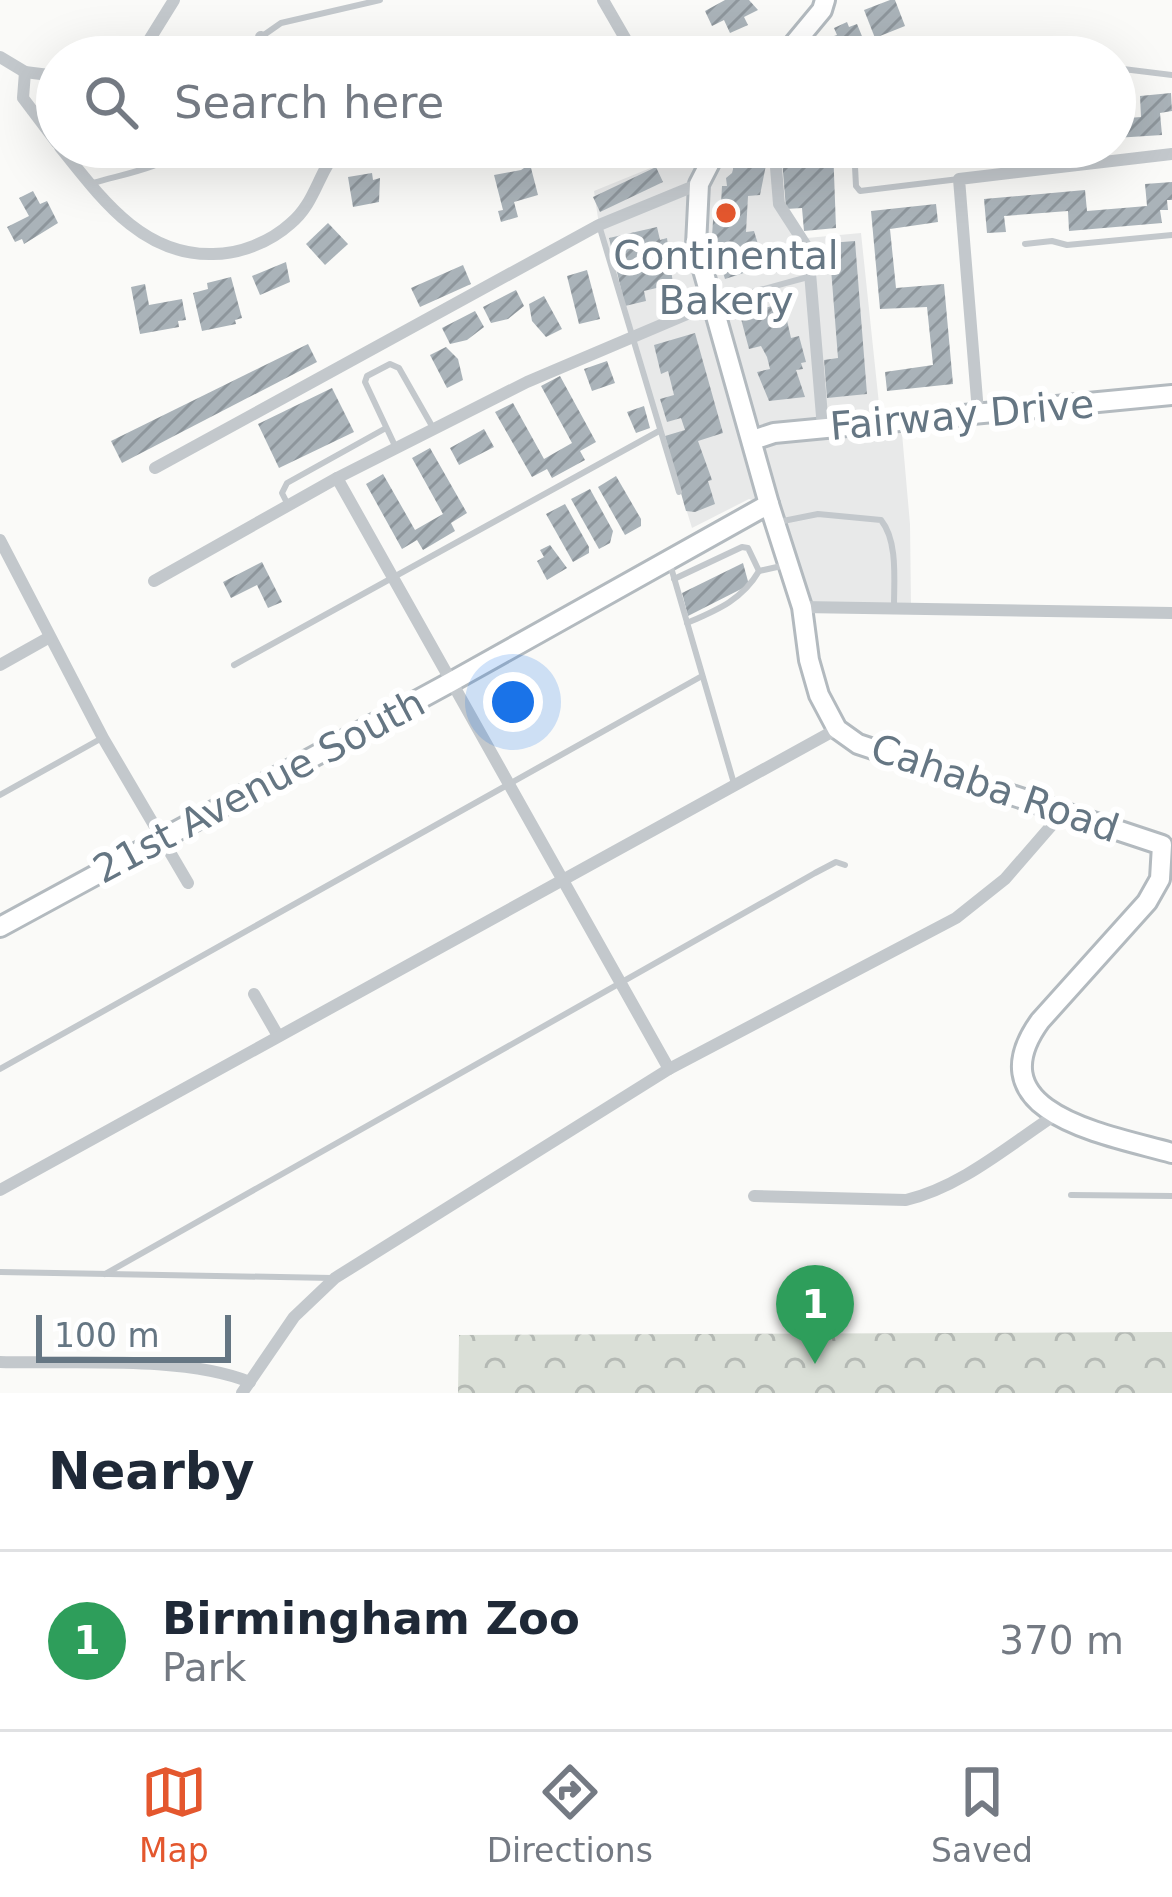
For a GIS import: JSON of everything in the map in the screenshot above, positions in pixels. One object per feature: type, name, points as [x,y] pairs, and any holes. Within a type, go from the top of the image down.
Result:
[{"type":"street","points":[[152,36],[174,0]]},
{"type":"street","points":[[603,0],[624,36]]},
{"type":"street","points":[[800,36],[825,0]]},
{"type":"street","points":[[0,57],[25,73],[36,74]]},
{"type":"street","points":[[25,73],[23,98],[36,115]]},
{"type":"street","points":[[1136,158],[1172,154]]},
{"type":"street","points":[[76,168],[111,208],[156,244],[188,255],[230,254],[289,226],[313,200],[325,168]]},
{"type":"street","name":"Cahaba Road","points":[[707,168],[699,184],[696,245],[802,607],[819,695],[837,728],[858,744],[1162,845],[1160,879],[1147,902],[1025,1041],[1021,1065],[1026,1086],[1055,1115]]},
{"type":"street","points":[[776,168],[779,204],[808,249],[823,428]]},
{"type":"street","points":[[978,412],[959,179],[1053,168]]},
{"type":"street","points":[[155,468],[599,225],[699,184]]},
{"type":"street","points":[[154,580],[338,478],[527,382],[712,303]]},
{"type":"street","name":"Fairway Drive","points":[[753,440],[774,433],[1172,395]]},
{"type":"street","points":[[338,478],[669,1069]]},
{"type":"street","name":"21st Avenue South","points":[[0,927],[771,513]]},
{"type":"street","points":[[0,540],[48,638],[188,883]]},
{"type":"street","points":[[802,607],[1171,613]]},
{"type":"street","points":[[0,665],[48,638]]},
{"type":"street","points":[[0,1190],[837,728]]},
{"type":"street","points":[[0,1362],[178,1368],[232,1375],[246,1387],[294,1317],[335,1278],[669,1069],[956,918],[1005,879],[1064,811]]},
{"type":"street","points":[[254,994],[277,1034]]},
{"type":"street","points":[[754,1196],[906,1200],[925,1195],[955,1181],[1055,1115],[1172,1154]]},
{"type":"lane","points":[[264,36],[281,22],[380,0]]},
{"type":"lane","points":[[1136,71],[1172,75]]},
{"type":"lane","points":[[89,184],[149,168]]},
{"type":"lane","points":[[855,168],[860,190],[959,179]]},
{"type":"lane","points":[[599,225],[679,492]]},
{"type":"lane","points":[[1025,244],[1172,235]]},
{"type":"lane","points":[[712,303],[812,276]]},
{"type":"lane","points":[[396,448],[364,379],[390,364],[399,368],[434,429]]},
{"type":"lane","points":[[288,505],[282,494],[286,483],[386,428]]},
{"type":"lane","points":[[234,665],[659,431]]},
{"type":"lane","points":[[771,513],[881,520],[888,528],[893,606]]},
{"type":"lane","points":[[735,788],[671,570],[742,547],[748,548],[759,571]]},
{"type":"lane","points":[[759,571],[788,565]]},
{"type":"lane","points":[[687,623],[726,606],[750,588],[759,571]]},
{"type":"lane","points":[[0,1069],[702,676]]},
{"type":"lane","points":[[0,795],[103,738]]},
{"type":"lane","points":[[105,1274],[815,873],[836,862],[845,865]]},
{"type":"lane","points":[[1071,1195],[1172,1196]]},
{"type":"lane","points":[[0,1272],[335,1278]]},
{"type":"shaded area","points":[[650,168],[781,168],[784,207],[807,238],[861,233],[881,423],[901,422],[911,606],[802,607],[768,504],[749,499],[692,528],[599,225],[594,191]]},
{"type":"green space","points":[[1172,1332],[1172,1393],[458,1393],[459,1335]]},
{"type":"building","points":[[725,0],[749,0],[758,10],[744,17],[748,25],[730,33],[724,20],[712,26],[705,11]]},
{"type":"building","points":[[895,0],[905,26],[874,36],[864,10]]},
{"type":"building","points":[[847,22],[849,27],[857,24],[862,36],[834,36],[834,28]]},
{"type":"building","points":[[1171,93],[1172,111],[1160,113],[1162,135],[1136,137],[1140,96]]},
{"type":"building","points":[[531,168],[538,195],[514,202],[518,217],[501,222],[498,211],[503,210],[494,175]]},
{"type":"building","points":[[654,168],[663,182],[600,212],[593,197]]},
{"type":"building","points":[[733,168],[765,168],[760,195],[748,196],[746,232],[754,231],[761,254],[784,247],[787,259],[725,279],[712,236],[714,206],[721,204],[722,186],[727,186],[726,178]]},
{"type":"building","points":[[783,168],[834,168],[836,228],[804,231],[802,208],[786,209]]},
{"type":"building","points":[[372,173],[373,180],[380,178],[379,202],[353,207],[348,177]]},
{"type":"building","points":[[1172,182],[1168,210],[1160,210],[1162,223],[1069,231],[1068,211],[1004,216],[1006,232],[987,233],[984,199],[1085,190],[1087,211],[1147,206],[1145,184]]},
{"type":"building","points":[[33,191],[40,204],[47,201],[58,223],[24,244],[22,239],[15,242],[7,227],[29,216],[19,198]]},
{"type":"building","points":[[936,204],[938,222],[890,229],[896,288],[944,284],[953,384],[887,391],[885,372],[933,365],[927,307],[880,309],[871,211]]},
{"type":"building","points":[[328,223],[348,244],[325,265],[306,244]]},
{"type":"building","points":[[657,227],[660,240],[667,238],[673,284],[644,291],[646,301],[625,306],[609,238]]},
{"type":"building","points":[[855,241],[867,394],[827,398],[824,360],[838,358],[829,243]]},
{"type":"building","points":[[286,262],[290,282],[260,295],[252,276]]},
{"type":"building","points":[[463,265],[471,284],[420,307],[411,288]]},
{"type":"building","points":[[587,270],[600,319],[579,324],[567,276]]},
{"type":"building","points":[[231,277],[242,318],[236,324],[202,331],[193,293],[208,289],[207,283]]},
{"type":"building","points":[[145,284],[149,305],[182,299],[186,320],[178,321],[179,327],[140,334],[131,287]]},
{"type":"building","points":[[516,290],[524,306],[508,319],[491,323],[483,307]]},
{"type":"building","points":[[544,296],[562,329],[546,337],[532,321],[529,304]]},
{"type":"building","points":[[783,303],[791,338],[799,336],[806,362],[796,370],[805,397],[769,401],[757,372],[770,369],[767,357],[761,346],[749,349],[740,315]]},
{"type":"building","points":[[475,311],[484,327],[467,340],[450,344],[442,328]]},
{"type":"building","points":[[695,333],[723,433],[698,441],[715,504],[695,512],[686,511],[665,436],[685,430],[681,418],[667,422],[660,399],[674,395],[668,371],[661,374],[654,345]]},
{"type":"building","points":[[308,344],[317,362],[122,463],[111,441]]},
{"type":"building","points":[[446,347],[458,359],[463,380],[447,388],[430,355]]},
{"type":"building","points":[[607,361],[615,383],[592,391],[584,369]]},
{"type":"building","points":[[560,376],[596,442],[580,451],[585,460],[552,478],[547,469],[532,477],[495,412],[513,403],[544,459],[572,443],[541,386]]},
{"type":"building","points":[[332,388],[354,432],[279,468],[258,424]]},
{"type":"building","points":[[644,406],[650,428],[636,433],[627,412]]},
{"type":"building","points":[[484,429],[494,447],[459,465],[450,448]]},
{"type":"building","points":[[430,448],[467,513],[451,523],[455,531],[423,550],[417,540],[402,549],[366,484],[383,474],[415,530],[443,514],[412,458]]},
{"type":"building","points":[[616,476],[641,519],[641,526],[625,535],[598,487]]},
{"type":"building","points":[[590,489],[613,531],[610,543],[599,549],[571,499]]},
{"type":"building","points":[[565,504],[589,547],[589,553],[573,562],[546,514]]},
{"type":"building","points":[[550,545],[567,568],[547,580],[537,561],[544,557],[540,550]]},
{"type":"building","points":[[262,562],[282,602],[268,608],[257,585],[231,598],[223,582]]},
{"type":"building","points":[[743,563],[749,585],[688,616],[682,593]]},
{"type":"place","name":"Continental Bakery","points":[[726,213]]},
{"type":"place","name":"Birmingham Zoo","points":[[815,1364]]}]
